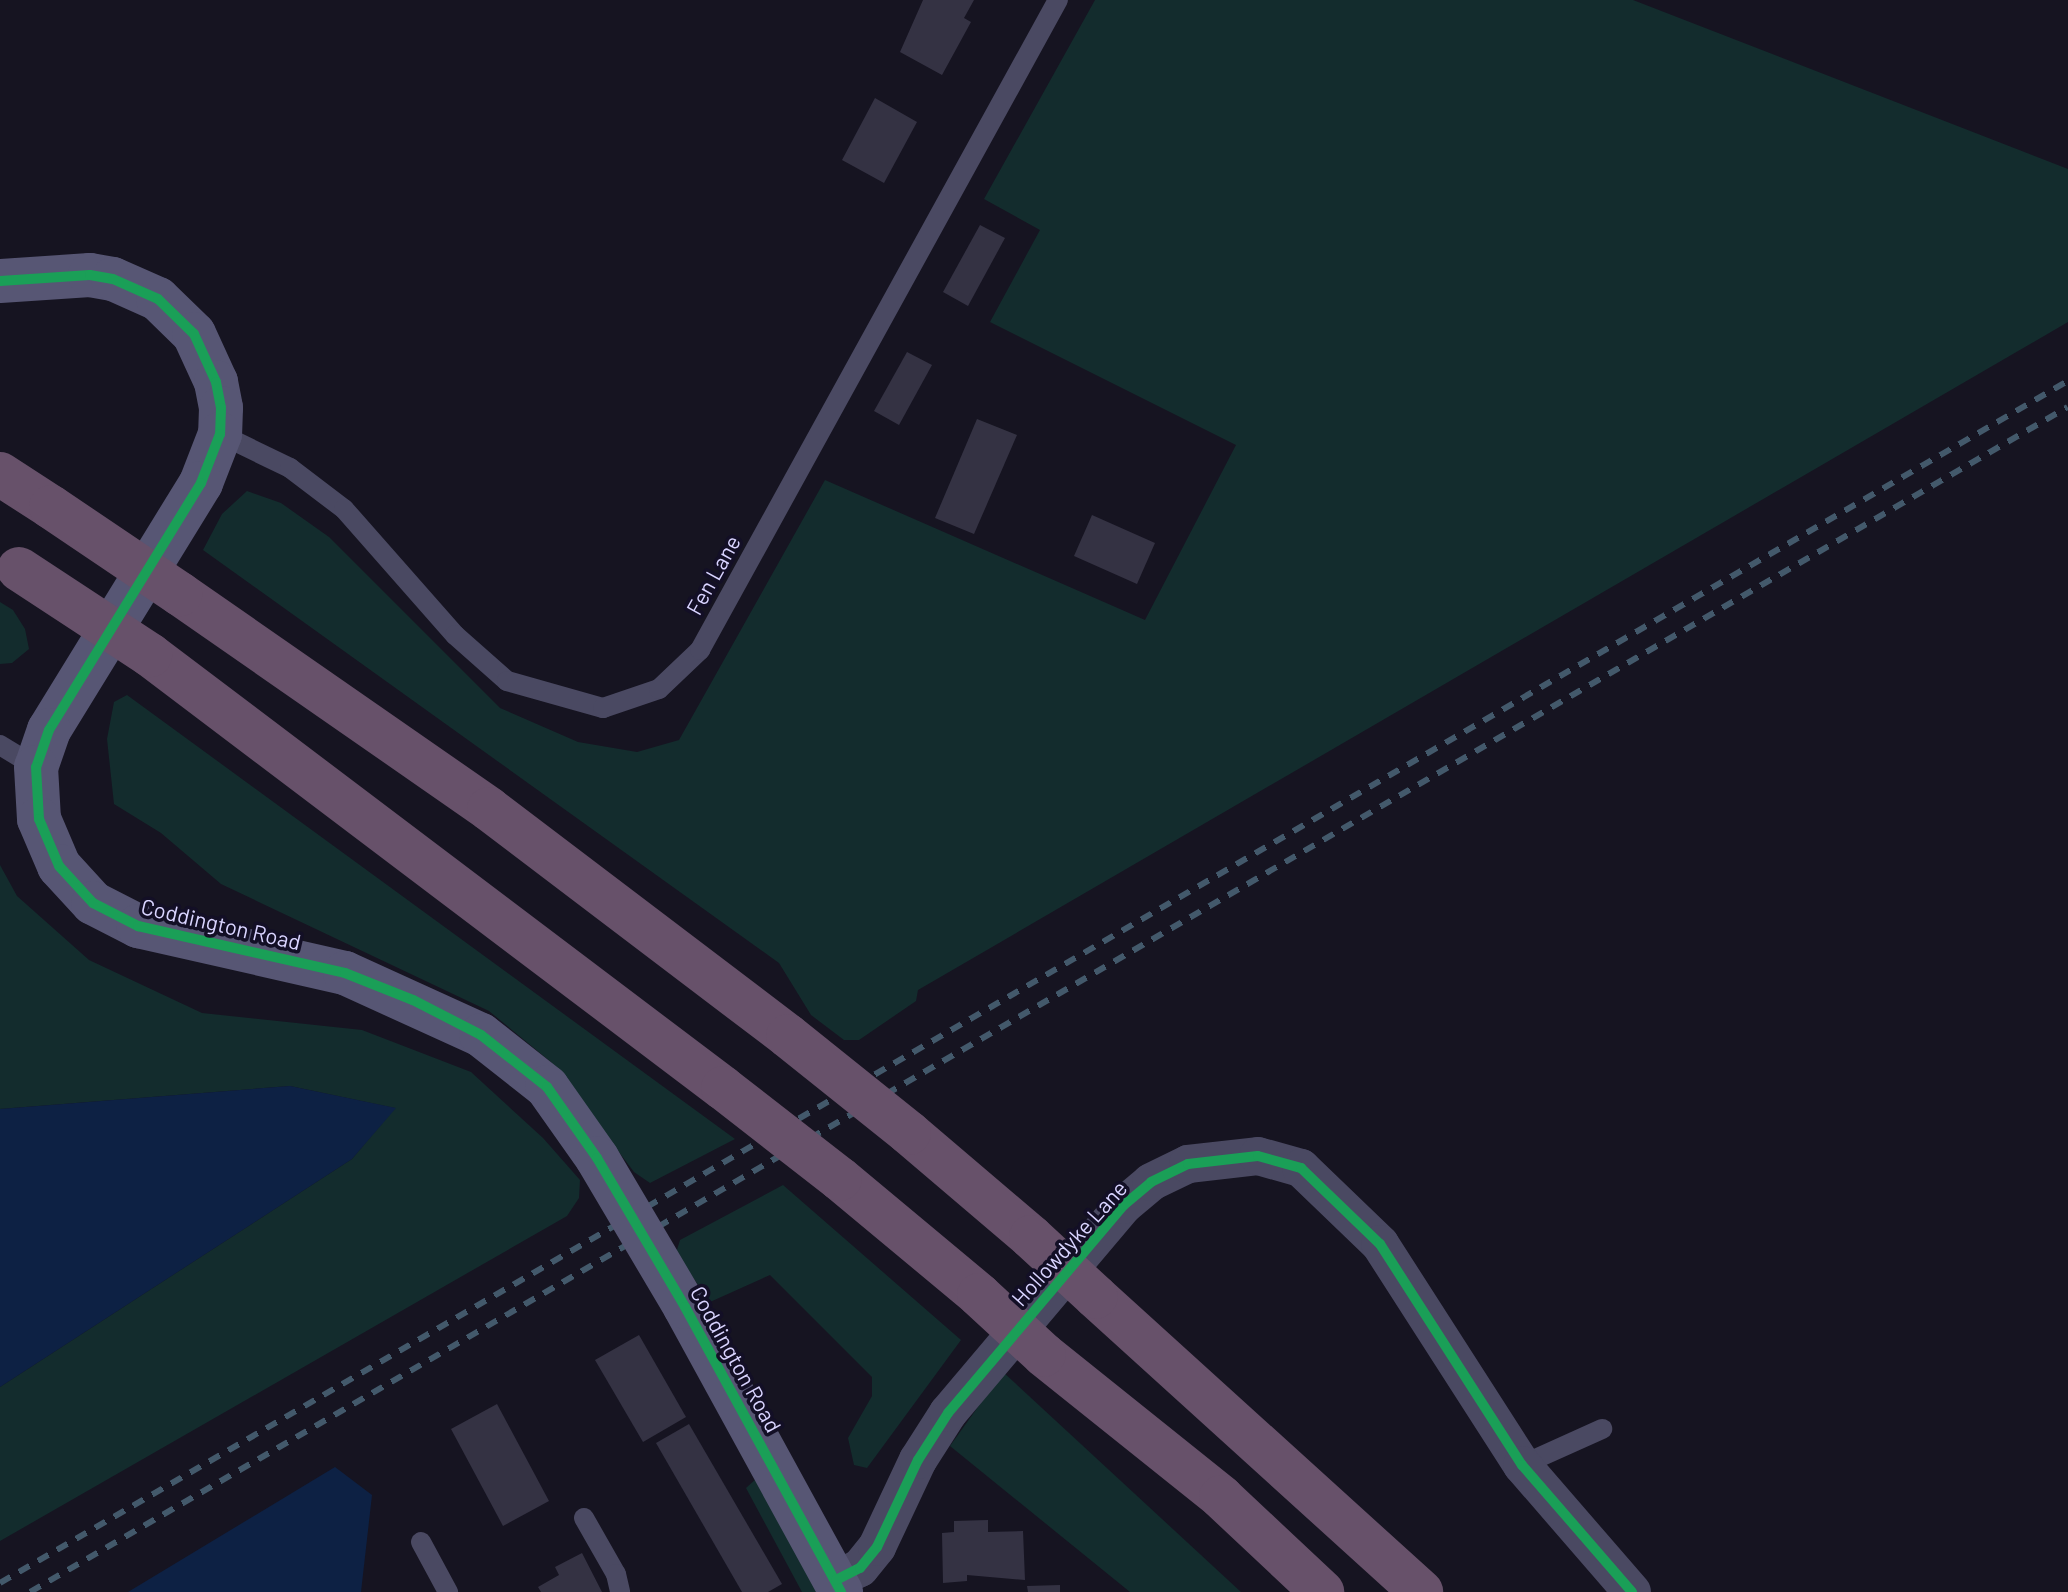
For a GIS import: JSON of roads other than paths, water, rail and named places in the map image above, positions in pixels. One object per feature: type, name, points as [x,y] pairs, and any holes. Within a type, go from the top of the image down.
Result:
[{"type":"highway","points":[[0,474],[180,594],[489,809],[788,1036],[1031,1237],[1421,1592]]},
{"type":"highway","points":[[9,563],[150,655],[840,1179],[979,1295],[1044,1355],[1221,1497],[1322,1592]]},
{"type":"street","name":"Coddington Road","points":[[0,281],[90,275],[113,279],[158,299],[194,334],[207,357],[221,408],[220,434],[182,518],[49,730],[18,756],[35,793],[46,843],[66,876],[93,903],[138,926],[186,940],[345,973],[440,1014],[481,1035],[547,1087],[597,1158],[685,1307],[838,1586]]},
{"type":"street","name":"Hollowdyke Lane","points":[[838,1586],[860,1568],[877,1547],[918,1460],[948,1413],[1124,1205],[1176,1170],[1221,1157],[1258,1156],[1301,1168],[1338,1198],[1380,1244],[1522,1465],[1632,1592]]},
{"type":"lane","name":"Fen Lane","points":[[220,434],[290,468],[344,509],[455,635],[507,681],[603,708],[659,689],[700,650],[1058,0]]},
{"type":"lane","points":[[1522,1465],[1602,1429]]},
{"type":"lane","points":[[584,1518],[616,1574],[620,1592]]},
{"type":"lane","points":[[421,1542],[448,1592]]},
{"type":"water","points":[[290,1086],[396,1108],[352,1159],[0,1387],[0,1109]]},
{"type":"water","points":[[335,1467],[372,1495],[361,1592],[128,1592]]},
{"type":"railway","points":[[0,1583],[2068,381]]},
{"type":"railway","points":[[30,1592],[2068,407]]}]
